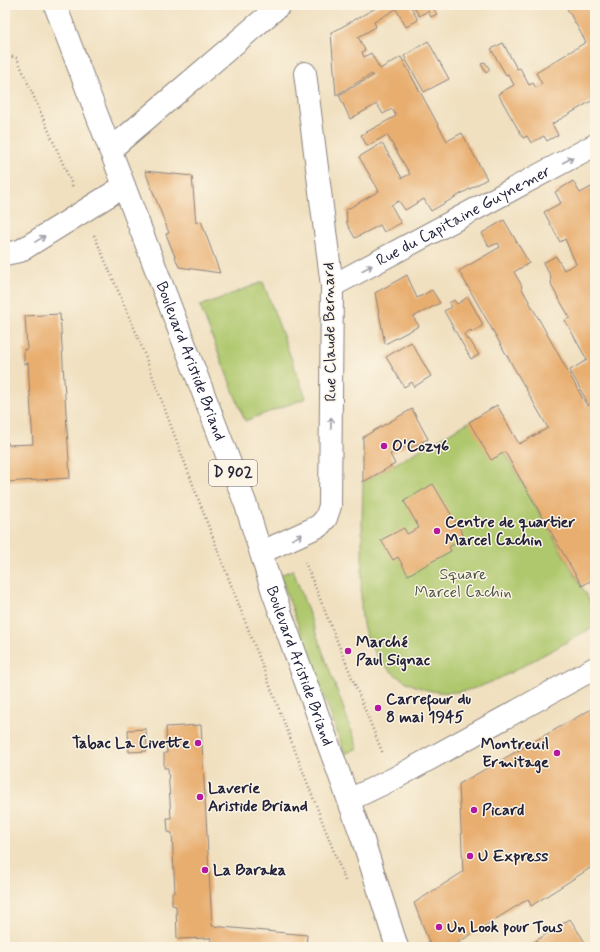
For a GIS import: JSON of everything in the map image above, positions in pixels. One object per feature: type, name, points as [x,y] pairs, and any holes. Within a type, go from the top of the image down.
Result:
[{"type":"street","name":"Boulevard Aristide Briand","points":[[55,5],[246,505],[262,552],[273,592],[349,800],[397,947]]},
{"type":"street","points":[[110,150],[280,5]]},
{"type":"street","name":"Rue Claude Bernard","points":[[262,552],[319,526],[326,518],[330,506],[332,286],[304,73]]},
{"type":"street","name":"Rue du Capitaine Guynemer","points":[[332,286],[595,145]]},
{"type":"street","points":[[5,254],[20,251],[124,186]]},
{"type":"street","points":[[349,800],[395,778],[595,668]]},
{"type":"path","points":[[5,59],[9,56],[17,58],[138,337],[208,525],[348,886]]},
{"type":"path","points":[[304,561],[384,756]]},
{"type":"green space","points":[[263,282],[306,398],[245,421],[200,306]]},
{"type":"green space","name":"Square Marcel Cachin","points":[[483,414],[595,610],[595,626],[515,670],[483,685],[467,690],[435,692],[418,687],[400,678],[387,668],[376,655],[365,632],[362,618],[361,597],[363,482]]},
{"type":"green space","points":[[293,570],[358,748],[345,754],[280,575]]},
{"type":"building","points":[[381,5],[410,5],[418,20],[406,27],[396,9],[374,22],[376,27],[358,37],[365,50],[362,52],[364,57],[371,53],[380,69],[401,57],[447,141],[462,133],[487,179],[431,211],[424,199],[405,210],[399,201],[391,205],[401,223],[384,232],[380,225],[355,238],[347,224],[346,210],[379,191],[359,157],[382,143],[402,178],[410,174],[387,135],[367,146],[361,135],[396,116],[392,109],[383,114],[377,104],[350,119],[339,95],[373,76],[372,74],[336,95],[331,33]]},
{"type":"building","points":[[413,5],[438,5],[433,8],[437,14],[431,17],[428,11],[419,16]]},
{"type":"building","points":[[565,5],[595,5],[595,99],[552,124],[558,135],[547,141],[544,136],[531,143],[527,136],[523,138],[498,94],[514,85],[508,74],[506,75],[491,49],[503,43],[517,69],[520,68],[529,85],[533,83],[536,88],[542,84],[536,73],[586,42]]},
{"type":"building","points":[[428,41],[449,79],[424,92],[404,56]]},
{"type":"building","points":[[485,62],[490,70],[486,73],[481,64]]},
{"type":"building","points":[[145,171],[192,176],[196,223],[201,221],[220,273],[179,267],[166,234],[169,233]]},
{"type":"building","points":[[573,181],[580,193],[595,185],[595,578],[582,586],[505,452],[491,460],[469,422],[497,405],[519,444],[548,428],[459,271],[500,247],[498,243],[489,247],[482,233],[504,220],[529,263],[514,272],[587,406],[589,405],[570,370],[587,360],[565,320],[570,318],[552,287],[550,275],[543,263],[556,256],[564,270],[576,264],[565,239],[560,242],[544,212],[561,203],[555,192]]},
{"type":"building","points":[[407,275],[417,298],[432,290],[440,303],[413,317],[419,326],[385,344],[375,293]]},
{"type":"building","points":[[468,297],[482,323],[482,326],[472,332],[471,330],[464,334],[479,355],[471,359],[444,311],[452,307],[449,303],[454,300],[457,304]]},
{"type":"building","points":[[60,314],[70,478],[5,482],[5,442],[8,442],[8,445],[33,444],[28,363],[24,364],[24,349],[27,350],[25,316]]},
{"type":"building","points":[[411,342],[431,376],[414,387],[412,382],[404,387],[386,357]]},
{"type":"building","name":"O'Cozy6","points":[[412,409],[428,439],[410,448],[408,445],[390,454],[395,464],[363,482],[363,437]]},
{"type":"building","name":"Centre de quartier Marcel Cachin","points":[[433,484],[465,538],[449,547],[451,551],[408,575],[398,557],[393,560],[381,540],[404,528],[407,534],[419,528],[404,501]]},
{"type":"building","points":[[595,707],[595,865],[531,906],[528,899],[451,947],[431,947],[414,903],[463,872],[459,784]]},
{"type":"building","points":[[201,725],[212,926],[307,935],[306,947],[210,947],[211,938],[177,939],[176,906],[172,905],[172,892],[175,892],[172,833],[168,832],[167,818],[171,818],[168,768],[164,768],[164,753],[167,753],[166,727]]},
{"type":"building","points":[[146,729],[147,751],[129,752],[128,730]]},
{"type":"building","points":[[570,919],[588,947],[526,947]]},
{"type":"place","name":"O'Cozy6","points":[[384,446]]},
{"type":"place","name":"Centre de quartier Marcel Cachin","points":[[437,531]]},
{"type":"place","name":"Marché Paul Signac","points":[[348,651]]},
{"type":"place","name":"Carrefour du 8 mai 1945","points":[[378,708]]},
{"type":"place","name":"Tabac La Civette","points":[[198,743]]},
{"type":"place","name":"Montreuil Ermitage","points":[[557,753]]},
{"type":"place","name":"Laverie Aristide Briand","points":[[200,797]]},
{"type":"place","name":"Picard","points":[[474,810]]},
{"type":"place","name":"U Express","points":[[470,856]]},
{"type":"place","name":"La Baraka","points":[[205,870]]},
{"type":"place","name":"Un Look pour Tous","points":[[439,927]]}]
